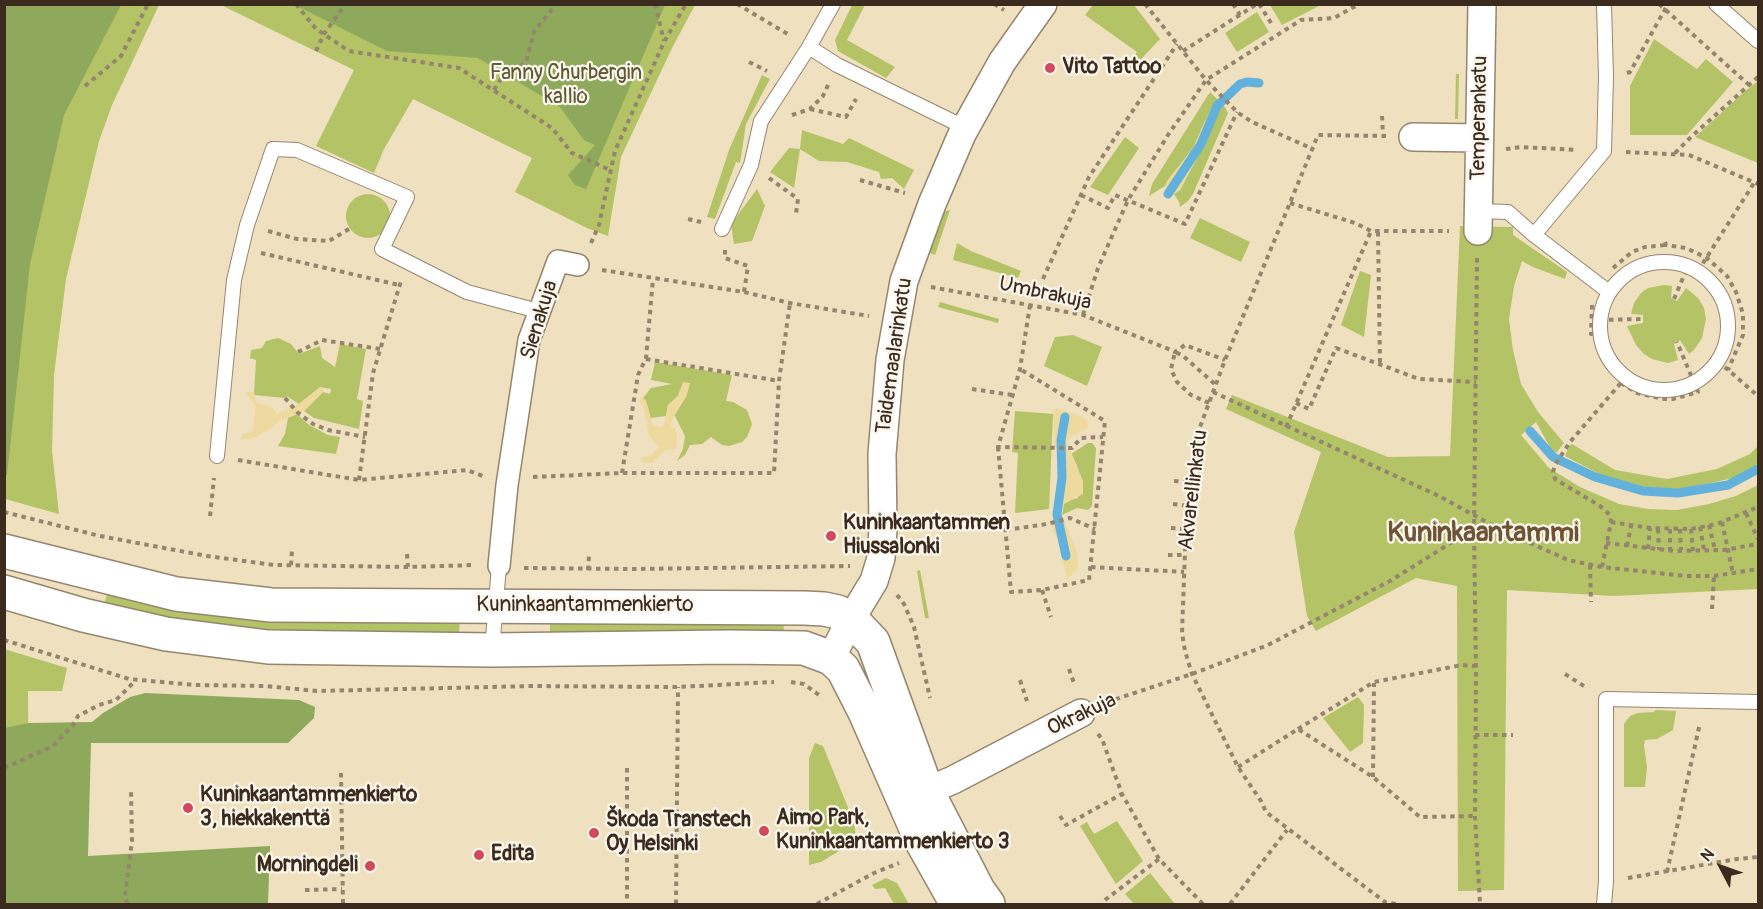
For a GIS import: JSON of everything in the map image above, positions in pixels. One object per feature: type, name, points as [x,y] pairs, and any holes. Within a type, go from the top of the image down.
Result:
[{"type":"street","name":"Taidemaalarinkatu","points":[[831,658],[874,580],[881,558],[882,454],[890,360],[904,281],[932,204],[966,128],[1002,62],[1043,4]]},
{"type":"street","name":"Temperankatu","points":[[1478,221],[1482,4]]},
{"type":"street","points":[[1413,137],[1479,138]]},
{"type":"street","name":"Sienakuja","points":[[499,566],[507,484],[529,340],[558,261],[579,266]]},
{"type":"street","name":"Kuninkaantammenkierto","points":[[4,551],[176,594],[271,605],[824,609],[851,619],[875,648],[915,796],[922,842],[957,904]]},
{"type":"street","name":"Kuninkaantammenkierto","points":[[4,592],[83,615],[166,634],[268,647],[492,650],[796,647],[831,658],[843,669],[915,796],[988,904]]},
{"type":"street","name":"Okrakuja","points":[[915,796],[953,780],[1079,702]]},
{"type":"lane","points":[[722,229],[751,165],[761,121],[809,47],[833,4]]},
{"type":"lane","points":[[1534,235],[1604,151],[1606,77],[1604,4]]},
{"type":"lane","points":[[1716,4],[1758,40]]},
{"type":"lane","points":[[809,47],[837,65],[966,128]]},
{"type":"lane","points":[[217,456],[234,280],[247,225],[273,149],[297,150],[407,197],[382,249],[467,292],[538,311]]},
{"type":"lane","points":[[1478,221],[1508,212],[1534,235],[1610,292]]},
{"type":"lane","points":[[1666,262],[1693,268],[1714,285],[1724,302],[1727,314],[1723,365],[1677,389],[1659,390],[1623,380],[1611,362],[1593,325],[1610,292],[1624,276],[1644,265],[1666,262]]},
{"type":"lane","name":"Sienakuja","points":[[492,650],[499,566]]},
{"type":"lane","points":[[1604,904],[1606,699],[1758,702]]},
{"type":"path","points":[[85,86],[121,56],[148,4]]},
{"type":"path","points":[[316,51],[343,4]]},
{"type":"path","points":[[494,90],[501,79],[526,62],[534,32],[556,4]]},
{"type":"path","points":[[655,4],[664,42]]},
{"type":"path","points":[[579,266],[599,225],[615,151],[664,42],[686,4]]},
{"type":"path","points":[[737,4],[809,47]]},
{"type":"path","points":[[1145,4],[1206,80],[1237,112],[1252,122],[1313,149],[1318,135],[1413,137]]},
{"type":"path","points":[[1233,4],[1240,15]]},
{"type":"path","points":[[1183,51],[1258,4],[1273,26]]},
{"type":"path","points":[[1083,315],[1098,268],[1128,200],[1168,135],[1206,80],[1301,20],[1334,18],[1359,4]]},
{"type":"path","points":[[1659,4],[1667,7],[1688,32],[1749,85]]},
{"type":"path","points":[[296,5],[316,29],[349,51],[459,68],[552,129],[572,153],[610,170]]},
{"type":"path","points":[[1606,77],[1630,72],[1667,7]]},
{"type":"path","points":[[1043,279],[1089,177],[1177,44]]},
{"type":"path","points":[[761,121],[786,118],[810,109],[823,96],[837,65]]},
{"type":"path","points":[[1674,154],[1690,136],[1758,76]]},
{"type":"path","points":[[810,109],[846,117],[866,79]]},
{"type":"path","points":[[1081,195],[1108,208],[1116,195],[1185,224],[1237,112]]},
{"type":"path","points":[[1382,116],[1382,128]]},
{"type":"path","name":"Akvarellinkatu","points":[[1313,149],[1225,360],[1197,435],[1185,529],[1182,633],[1192,674],[1238,767],[1266,812],[1385,902],[1396,904]]},
{"type":"path","points":[[751,165],[798,199],[796,214]]},
{"type":"path","points":[[860,180],[914,197]]},
{"type":"path","points":[[1674,299],[1693,268],[1707,258],[1754,183],[1758,182]]},
{"type":"path","points":[[1290,203],[1378,232],[1478,221],[1473,529],[1476,666],[1475,816],[1480,904]]},
{"type":"path","points":[[247,225],[297,239],[329,241],[349,229]]},
{"type":"path","points":[[1286,427],[1371,231]]},
{"type":"path","points":[[1378,232],[1380,364]]},
{"type":"path","points":[[1665,242],[1665,245],[1686,248],[1707,258],[1727,276],[1736,292],[1743,314],[1743,335],[1723,365],[1758,396]]},
{"type":"path","points":[[258,264],[260,253],[399,285]]},
{"type":"path","points":[[725,258],[748,266],[744,292]]},
{"type":"path","points":[[359,480],[373,373],[406,261]]},
{"type":"path","name":"Sienakuja","points":[[579,266],[744,292],[790,303],[871,317],[898,310]]},
{"type":"path","points":[[622,473],[638,375],[646,358],[653,279]]},
{"type":"path","name":"Umbrakuja","points":[[904,281],[1083,315],[1175,352],[1185,345],[1225,360]]},
{"type":"path","points":[[1736,292],[1741,290]]},
{"type":"path","points":[[217,456],[359,480],[467,470],[507,484],[526,477],[622,473],[774,473],[779,381],[790,303]]},
{"type":"path","points":[[1020,369],[1105,420],[1089,580],[1042,590],[1011,592],[998,447],[1020,369],[1030,305]]},
{"type":"path","points":[[1593,325],[1643,319]]},
{"type":"path","points":[[298,352],[322,340],[380,349]]},
{"type":"path","points":[[1602,567],[1611,515],[1556,479],[1552,472],[1559,457],[1588,419],[1623,380],[1637,393],[1664,401],[1698,392],[1677,342]]},
{"type":"path","points":[[1296,404],[1309,409],[1336,348],[1419,379],[1476,382]]},
{"type":"path","points":[[1209,403],[1191,395],[1177,382],[1172,369],[1175,352],[1182,355],[1216,385]]},
{"type":"path","points":[[646,358],[779,381]]},
{"type":"path","points":[[972,389],[1012,395]]},
{"type":"path","points":[[1213,392],[1439,496],[1538,548],[1568,560],[1602,567],[1686,576],[1714,576],[1758,569]]},
{"type":"path","points":[[285,398],[297,412],[314,424],[328,430],[365,437]]},
{"type":"path","points":[[998,447],[1072,448],[1081,438],[1103,437]]},
{"type":"path","points":[[210,516],[214,477]]},
{"type":"path","points":[[1173,481],[1191,482]]},
{"type":"path","points":[[1173,504],[1188,506]]},
{"type":"path","points":[[1611,522],[1658,529],[1691,529],[1758,510]]},
{"type":"path","points":[[4,512],[100,536],[196,554],[274,565],[588,568],[850,566],[855,569]]},
{"type":"path","points":[[1746,513],[1758,539]]},
{"type":"path","points":[[1006,530],[1070,518],[1095,529]]},
{"type":"path","points":[[967,521],[1005,519]]},
{"type":"path","points":[[1722,522],[1733,574]]},
{"type":"path","points":[[1709,525],[1715,550]]},
{"type":"path","points":[[1627,546],[1631,526]]},
{"type":"path","points":[[1700,527],[1704,550]]},
{"type":"path","points":[[1171,528],[1185,529]]},
{"type":"path","points":[[1648,549],[1650,528]]},
{"type":"path","name":"Okrakuja","points":[[1079,702],[1119,696],[1192,674],[1268,645],[1390,581],[1473,529]]},
{"type":"path","points":[[1658,529],[1659,550]]},
{"type":"path","points":[[1670,529],[1670,551]]},
{"type":"path","points":[[1680,529],[1681,550]]},
{"type":"path","points":[[1691,529],[1693,551]]},
{"type":"path","points":[[1606,543],[1670,551],[1728,549],[1758,544]]},
{"type":"path","points":[[291,565],[292,550]]},
{"type":"path","points":[[407,554],[408,567]]},
{"type":"path","points":[[588,578],[589,555]]},
{"type":"path","points":[[1168,555],[1185,555]]},
{"type":"path","points":[[1590,565],[1591,602]]},
{"type":"path","points":[[1091,567],[1184,572]]},
{"type":"path","points":[[1712,609],[1714,576]]},
{"type":"path","points":[[1042,590],[1051,617]]},
{"type":"path","points":[[893,591],[904,604],[914,627],[922,663]]},
{"type":"path","points":[[1238,767],[1374,682],[1462,665],[1476,666]]},
{"type":"path","points":[[1069,669],[1079,702],[1102,739],[1122,794],[1159,859],[1203,904]]},
{"type":"path","points":[[4,768],[53,746],[73,725],[78,716],[99,705],[116,700],[137,680]]},
{"type":"path","points":[[1020,680],[1027,701]]},
{"type":"path","points":[[1373,777],[1374,682]]},
{"type":"path","points":[[676,904],[678,687]]},
{"type":"path","points":[[1667,872],[1705,701]]},
{"type":"path","points":[[1298,729],[1373,777],[1420,817],[1475,816]]},
{"type":"path","points":[[1475,735],[1513,735]]},
{"type":"path","points":[[627,768],[627,904]]},
{"type":"path","points":[[341,773],[343,904]]},
{"type":"path","points":[[127,904],[125,896],[132,841],[131,790]]},
{"type":"path","points":[[1060,816],[1066,825],[1122,794]]},
{"type":"path","points":[[1230,904],[1287,830]]},
{"type":"path","points":[[1606,881],[1758,857]]},
{"type":"path","points":[[1105,900],[1159,859]]},
{"type":"path","points":[[817,904],[874,873],[904,861]]},
{"type":"path","points":[[304,890],[342,889]]},
{"type":"green space","points":[[1272,4],[1321,5],[1282,25],[1270,5]]},
{"type":"green space","points":[[4,5],[159,5],[112,105],[99,141],[66,279],[54,375],[52,451],[59,514],[5,499]]},
{"type":"green space","points":[[4,5],[121,5],[64,115],[30,264],[7,475],[4,475]]},
{"type":"green space","name":"Fanny Churbergin kallio","points":[[221,5],[695,5],[672,48],[621,157],[608,236],[515,192],[532,158],[413,99],[384,149],[374,173],[316,146],[354,70]]},
{"type":"green space","points":[[295,5],[665,5],[586,189],[575,185],[568,175],[595,145],[584,140],[560,107],[478,58],[387,51]]},
{"type":"green space","points":[[852,5],[865,5],[847,40],[895,67],[886,78],[838,51],[835,40]]},
{"type":"green space","points":[[1093,5],[1134,5],[1160,39],[1129,72],[1124,69],[1137,52],[1085,15]]},
{"type":"green space","points":[[1257,12],[1269,32],[1237,52],[1225,33]]},
{"type":"green space","points":[[1654,39],[1697,69],[1706,59],[1733,82],[1687,135],[1630,135],[1630,86]]},
{"type":"green space","points":[[1456,74],[1459,74],[1458,119],[1455,119]]},
{"type":"green space","points":[[762,75],[770,79],[746,124],[740,163],[736,162],[715,219],[707,217],[729,150]]},
{"type":"green space","points":[[1758,81],[1758,163],[1695,137],[1744,92]]},
{"type":"green space","points":[[1210,92],[1218,100],[1211,109],[1193,148],[1165,186],[1149,196],[1152,184]]},
{"type":"green space","points":[[1223,104],[1228,113],[1193,194],[1180,207],[1174,194],[1180,190],[1207,139],[1214,116]]},
{"type":"green space","points":[[802,130],[843,144],[849,138],[914,170],[904,189],[892,178],[881,179],[879,172],[847,162],[819,161],[800,149]]},
{"type":"green space","points":[[1125,137],[1139,148],[1108,195],[1090,187]]},
{"type":"green space","points":[[789,148],[800,149],[794,188],[770,172]]},
{"type":"green space","points":[[757,189],[765,206],[752,241],[734,244],[731,224]]},
{"type":"green space","points":[[368,194],[384,200],[390,216],[384,232],[368,238],[352,232],[346,216],[352,200]]},
{"type":"green space","points":[[950,210],[935,255],[925,251],[933,214]]},
{"type":"green space","points":[[1200,218],[1250,242],[1241,262],[1190,238]]},
{"type":"green space","points":[[1460,226],[1513,227],[1513,235],[1567,272],[1565,279],[1522,261],[1514,286],[1509,319],[1521,384],[1538,412],[1564,443],[1556,453],[1551,449],[1536,422],[1521,435],[1549,468],[1580,487],[1619,504],[1648,509],[1677,510],[1709,504],[1736,496],[1758,485],[1758,589],[1614,596],[1507,590],[1504,890],[1458,891],[1457,586],[1416,578],[1316,631],[1307,616],[1294,532],[1321,452],[1226,409],[1232,395],[1388,457],[1450,456]]},
{"type":"green space","points":[[957,243],[1021,271],[1018,278],[953,260]]},
{"type":"green space","points":[[1360,271],[1371,275],[1364,337],[1341,325]]},
{"type":"green space","points":[[1672,286],[1671,298],[1677,301],[1686,288],[1698,298],[1704,308],[1706,319],[1702,338],[1694,350],[1689,354],[1680,340],[1674,344],[1678,360],[1668,363],[1652,359],[1644,354],[1636,345],[1627,326],[1643,323],[1643,315],[1631,314],[1634,303],[1641,293],[1648,288]]},
{"type":"green space","points":[[940,302],[999,319],[998,323],[938,307]]},
{"type":"green space","points":[[1073,335],[1102,347],[1087,386],[1044,366],[1055,337]]},
{"type":"green space","points":[[278,338],[291,344],[299,354],[320,346],[322,358],[335,367],[340,344],[366,349],[357,399],[363,401],[359,429],[314,418],[304,411],[323,392],[330,394],[331,389],[320,387],[299,404],[287,396],[285,398],[254,395],[256,360],[250,358],[251,350],[262,348],[266,341]]},
{"type":"green space","points":[[655,362],[732,375],[726,401],[733,402],[747,410],[752,424],[747,437],[742,442],[729,446],[722,445],[711,437],[702,444],[690,445],[685,455],[677,461],[683,449],[685,436],[674,414],[687,395],[682,386],[678,396],[668,405],[666,416],[650,418],[646,401],[643,398],[651,388],[672,384],[651,380]]},
{"type":"green space","points":[[1015,411],[1053,414],[1049,509],[1015,513],[1018,453],[1012,452]]},
{"type":"green space","points":[[297,414],[309,425],[328,435],[340,437],[336,454],[278,446],[285,434],[288,418]]},
{"type":"green space","points":[[1088,443],[1092,443],[1096,448],[1092,506],[1088,510],[1077,508],[1062,515],[1064,504],[1078,498],[1077,465],[1071,454]]},
{"type":"green space","points":[[1572,444],[1615,470],[1667,479],[1717,469],[1750,454],[1758,446],[1758,463],[1751,470],[1733,478],[1675,491],[1647,489],[1601,475],[1565,456]]},
{"type":"green space","points":[[920,570],[929,618],[925,618],[917,571]]},
{"type":"green space","points":[[109,587],[460,616],[459,634],[230,631],[104,605]]},
{"type":"green space","points":[[550,616],[783,616],[784,633],[550,634]]},
{"type":"green space","points":[[4,649],[67,668],[62,691],[28,691],[29,904],[5,904]]},
{"type":"green space","points":[[145,693],[299,700],[315,707],[314,718],[288,743],[91,743],[88,856],[270,846],[268,904],[5,904],[5,728],[29,723],[92,722],[130,697]]},
{"type":"green space","points":[[1358,697],[1364,705],[1363,743],[1350,752],[1323,718]]},
{"type":"green space","points":[[1655,710],[1676,711],[1673,730],[1657,739],[1645,740],[1647,767],[1645,787],[1624,787],[1624,724],[1630,716]]},
{"type":"green space","points":[[815,743],[823,746],[854,822],[856,837],[844,848],[821,862],[809,865],[809,758]]},
{"type":"green space","points":[[1117,821],[1143,861],[1116,884],[1080,826],[1087,822],[1094,834]]},
{"type":"green space","points":[[1150,873],[1175,904],[1134,904],[1125,894]]},
{"type":"green space","points":[[886,878],[897,883],[909,904],[894,904],[885,888],[875,889],[872,885]]},
{"type":"sand","points":[[1218,100],[1223,104],[1214,116],[1207,139],[1180,190],[1174,194],[1168,194],[1165,186],[1167,181],[1193,148],[1205,121]]},
{"type":"sand","points":[[683,382],[690,383],[687,395],[672,420],[671,426],[676,430],[676,449],[665,450],[652,463],[645,463],[639,459],[653,454],[659,447],[649,436],[645,412],[639,400],[643,398],[646,401],[653,425],[662,427],[668,405],[678,396]]},
{"type":"sand","points":[[321,387],[324,388],[323,392],[304,411],[279,421],[254,438],[241,440],[242,435],[252,431],[254,423],[255,408],[246,395],[247,392],[254,392],[256,402],[272,407],[277,414],[299,404]]},
{"type":"sand","points":[[1056,408],[1083,417],[1089,423],[1086,428],[1069,438],[1067,442],[1083,481],[1083,494],[1064,504],[1062,515],[1077,552],[1078,569],[1067,579],[1058,541],[1052,528],[1059,459],[1054,443],[1053,414]]},
{"type":"waterway","points":[[1168,194],[1201,144],[1217,106],[1240,84],[1259,83]]},
{"type":"waterway","points":[[1065,417],[1061,440],[1062,478],[1057,514],[1066,556]]},
{"type":"waterway","points":[[1530,431],[1553,457],[1595,477],[1643,491],[1678,493],[1728,485],[1758,469]]},
{"type":"place","name":"Vito Tattoo","points":[[1050,68]]},
{"type":"place","name":"Kuninkaantammen Hiussalonki","points":[[831,536]]},
{"type":"place","name":"Kuninkaantammenkierto 3, hiekkakenttä","points":[[188,808]]},
{"type":"place","name":"Aimo Park, Kuninkaantammenkierto 3","points":[[764,831]]},
{"type":"place","name":"Škoda Transtech Oy Helsinki","points":[[594,833]]},
{"type":"place","name":"Edita","points":[[479,855]]},
{"type":"place","name":"Morningdeli","points":[[370,866]]},
{"type":"district","name":"Kuninkaantammi","points":[[1483,534]]}]
